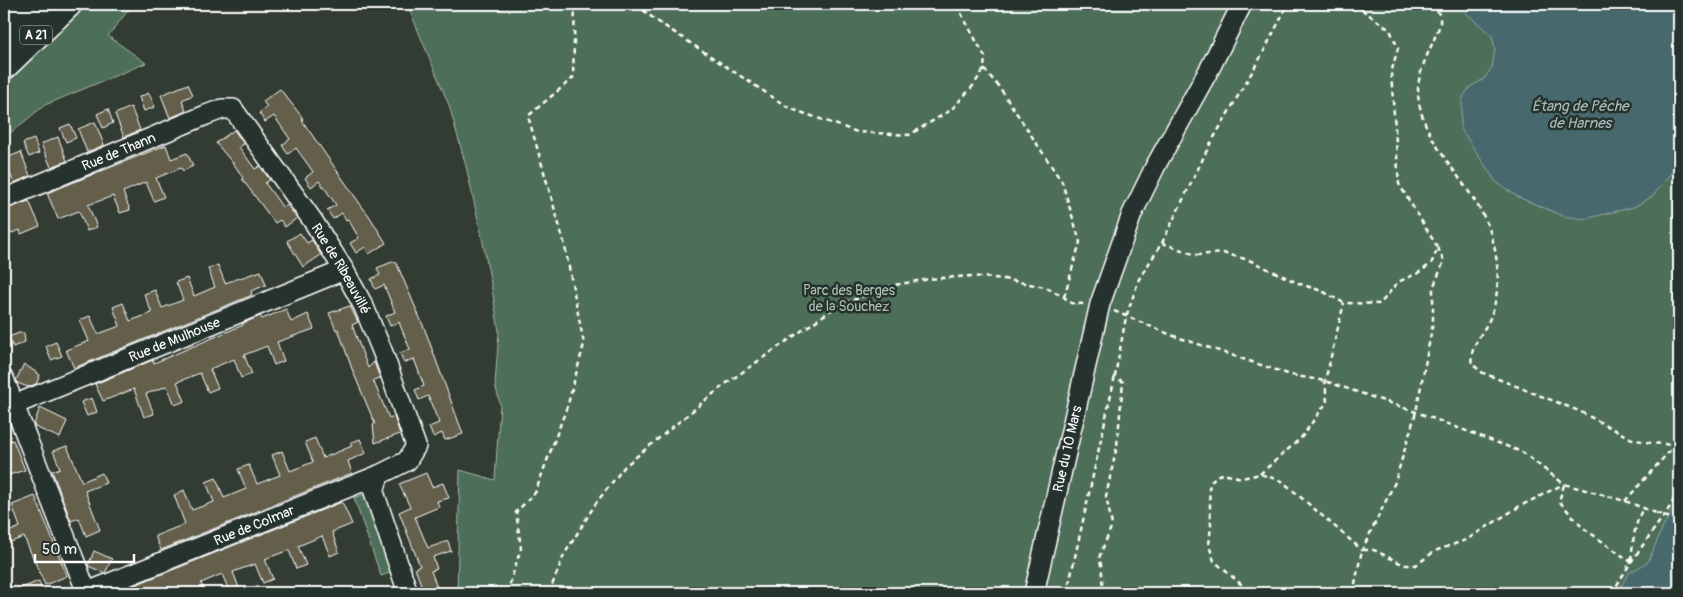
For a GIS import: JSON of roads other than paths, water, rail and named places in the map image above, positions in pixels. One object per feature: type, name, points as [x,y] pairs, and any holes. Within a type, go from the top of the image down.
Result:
[{"type":"highway","name":"A 21","points":[[4,33],[36,4]]},
{"type":"highway","name":"A 21","points":[[4,65],[68,4]]},
{"type":"street","name":"Rue du 10 Mars","points":[[1034,593],[1100,304],[1132,214],[1242,4]]},
{"type":"street","name":"Rue de Thann","points":[[4,199],[214,112],[222,109],[233,109]]},
{"type":"street","name":"Rue de Ribeauvillé","points":[[233,109],[313,221],[344,270],[364,307],[383,353],[416,446]]},
{"type":"street","name":"Rue de Mulhouse","points":[[9,407],[344,270]]},
{"type":"street","points":[[4,379],[9,407],[86,593]]},
{"type":"street","name":"Rue de Colmar","points":[[86,593],[379,474],[407,461],[416,446]]},
{"type":"street","points":[[379,474],[374,492],[408,593]]},
{"type":"water","name":"Étang de Pêche de Harnes","points":[[1459,4],[1679,4],[1679,160],[1653,196],[1634,207],[1584,219],[1563,216],[1518,197],[1496,182],[1461,129],[1463,97],[1470,87],[1484,79],[1492,67],[1495,49],[1492,36],[1466,13]]},
{"type":"water","points":[[1679,497],[1679,593],[1617,593],[1629,573],[1648,562],[1662,529]]},
{"type":"park label","name":"Parc des Berges de la Souchez","points":[[849,298]]}]
